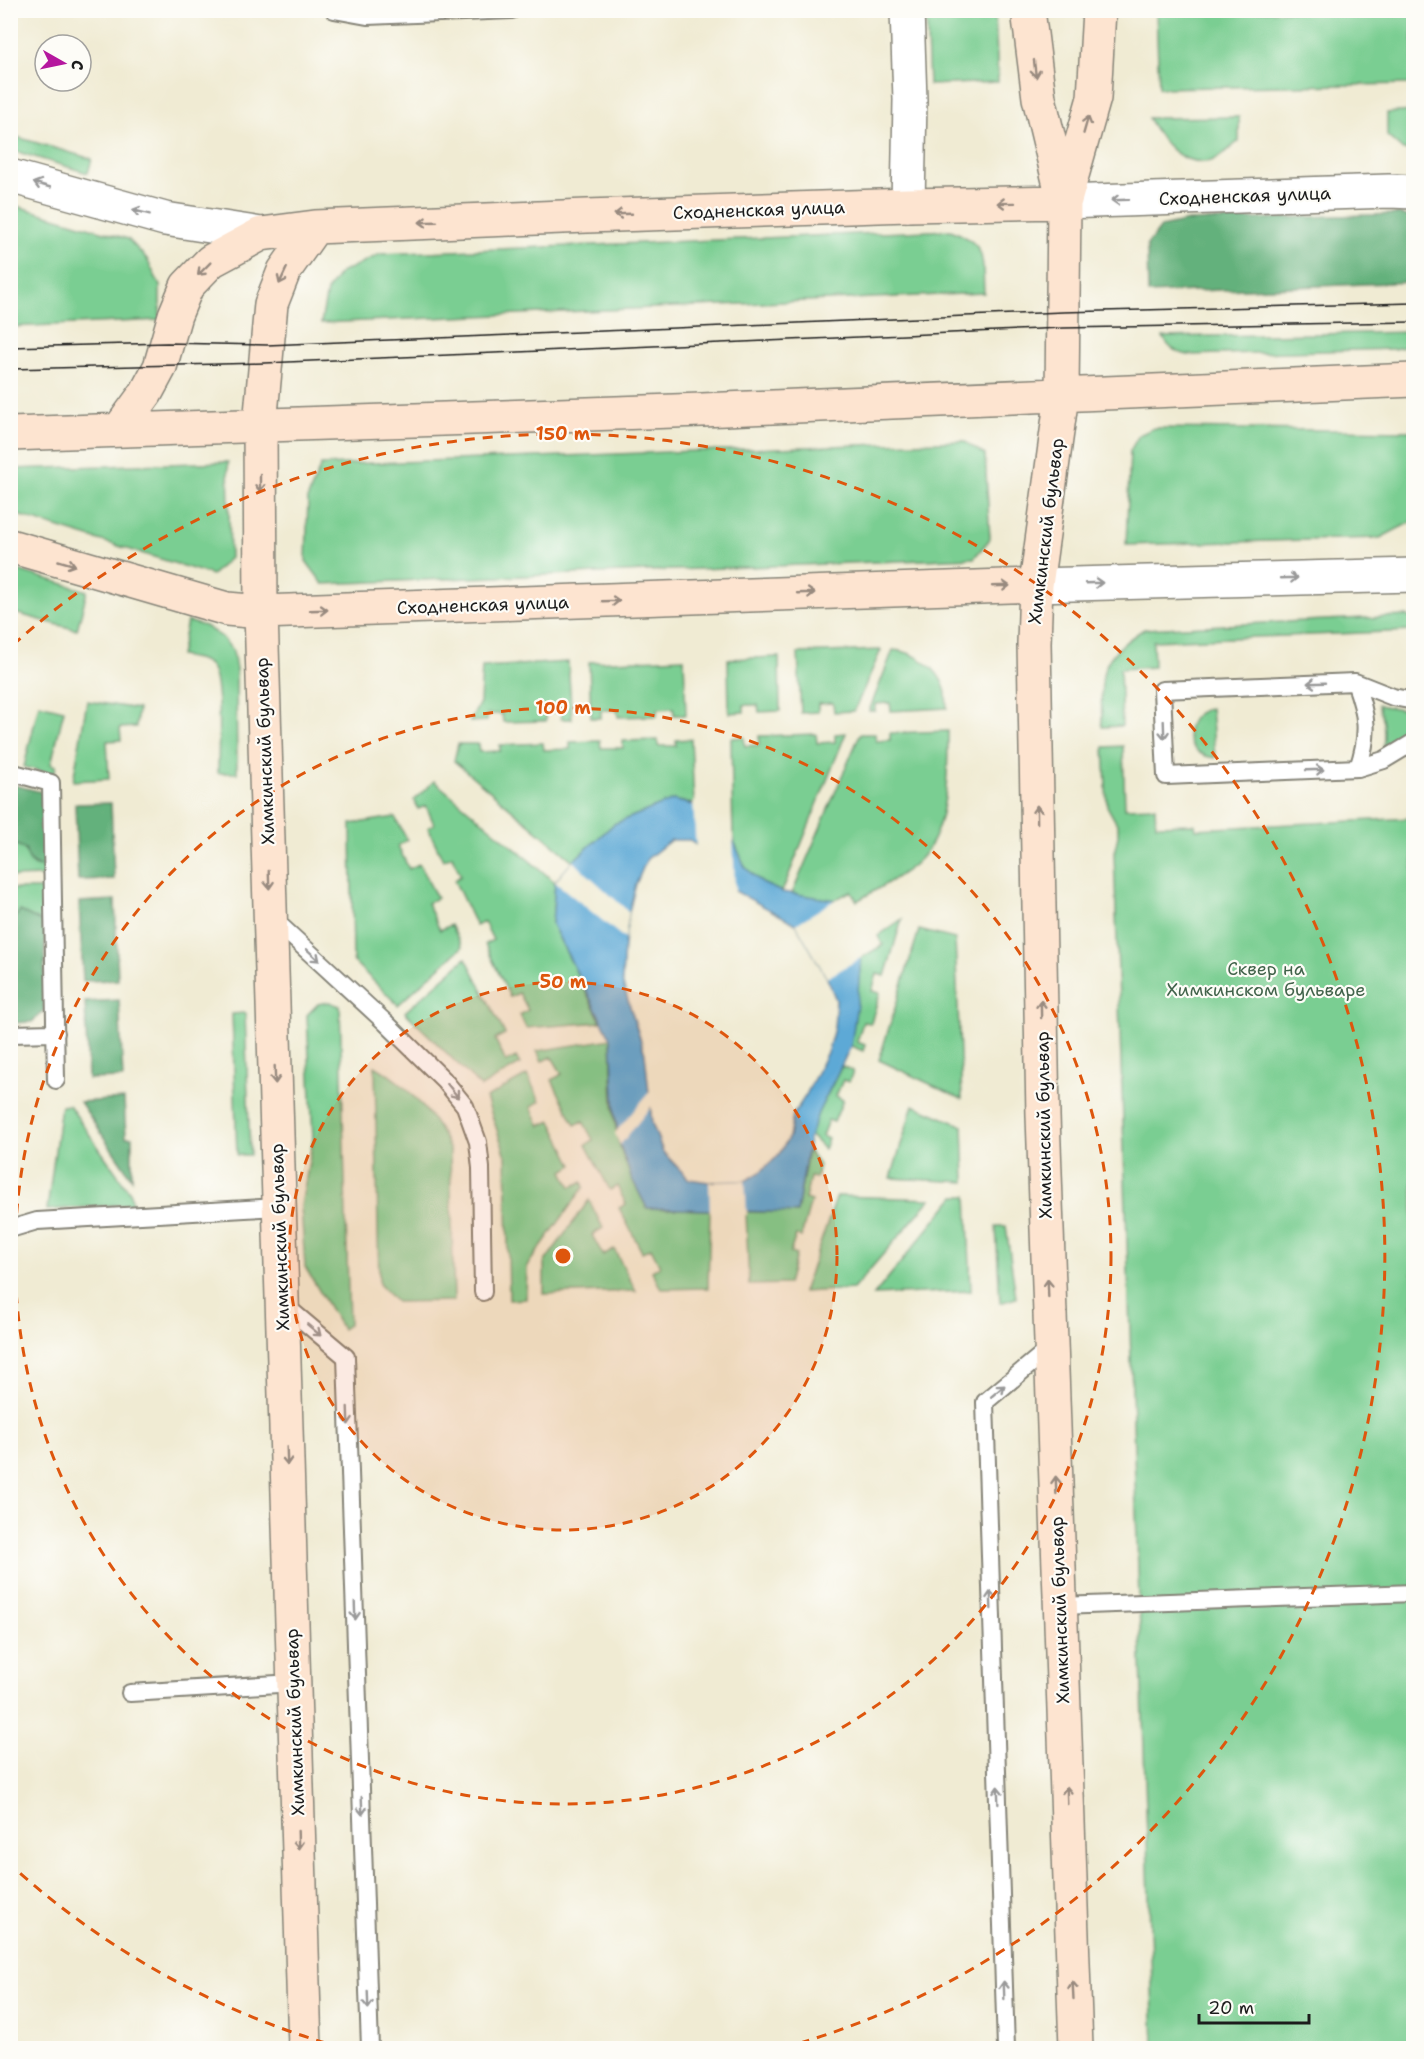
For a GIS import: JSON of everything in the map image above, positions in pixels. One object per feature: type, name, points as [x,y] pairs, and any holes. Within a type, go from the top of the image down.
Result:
[{"type":"main road","points":[[1028,10],[1039,98],[1064,202]]},
{"type":"main road","points":[[1064,202],[1094,98],[1099,10]]},
{"type":"main road","name":"Сходненская улица","points":[[261,234],[315,227],[908,205],[1064,202]]},
{"type":"main road","name":"Химкинский бульвар","points":[[1064,202],[1062,395],[1036,585],[1034,678],[1043,1093],[1076,2049]]},
{"type":"main road","points":[[260,425],[271,304],[285,271],[315,227]]},
{"type":"main road","points":[[119,430],[146,393],[160,367],[175,315],[187,286],[211,261],[261,234]]},
{"type":"main road","points":[[10,434],[690,411],[1413,380]]},
{"type":"main road","name":"Химкинский бульвар","points":[[260,425],[261,612],[305,2049]]},
{"type":"main road","name":"Сходненская улица","points":[[10,546],[226,609],[261,612],[1036,585]]},
{"type":"street","points":[[907,10],[910,100],[908,205]]},
{"type":"street","points":[[10,176],[165,219],[261,234]]},
{"type":"street","name":"Сходненская улица","points":[[1064,202],[1405,190]]},
{"type":"street","points":[[1036,585],[1413,574]]},
{"type":"lane","points":[[333,10],[367,16],[512,10]]},
{"type":"lane","points":[[1413,701],[1393,697],[1355,682],[1162,690],[1166,776],[1359,768],[1384,760],[1413,742]]},
{"type":"lane","points":[[1355,682],[1365,709],[1366,730],[1364,751],[1359,768]]},
{"type":"lane","points":[[10,772],[51,783],[56,1080]]},
{"type":"lane","points":[[270,916],[386,1023],[444,1080],[465,1106],[478,1142],[480,1160],[483,1292]]},
{"type":"lane","points":[[10,1034],[56,1033]]},
{"type":"lane","points":[[10,1229],[37,1221],[279,1207]]},
{"type":"lane","points":[[282,1302],[346,1357],[370,2049]]},
{"type":"lane","points":[[1006,2049],[985,1402],[1051,1347]]},
{"type":"lane","points":[[1060,1606],[1413,1593]]},
{"type":"lane","points":[[130,1693],[294,1683]]},
{"type":"green space","points":[[926,11],[995,11],[998,82],[929,85]]},
{"type":"green space","points":[[1156,11],[1413,11],[1413,84],[1159,88]]},
{"type":"green space","points":[[1413,111],[1413,151],[1403,150],[1387,136],[1387,113]]},
{"type":"green space","points":[[1239,117],[1239,141],[1214,160],[1200,162],[1181,156],[1173,150],[1165,143],[1148,118]]},
{"type":"green space","points":[[10,135],[92,159],[88,173],[11,150]]},
{"type":"green space","points":[[10,204],[128,239],[147,259],[160,286],[160,320],[11,327]]},
{"type":"green space","points":[[1398,214],[1413,217],[1413,282],[1148,293],[1147,245],[1161,227],[1188,221]]},
{"type":"green space","points":[[951,230],[971,241],[981,254],[984,293],[321,323],[327,291],[340,273],[380,254]]},
{"type":"green space","points":[[1413,332],[1413,345],[1394,349],[1188,355],[1173,349],[1163,337]]},
{"type":"green space","points":[[1154,428],[1413,431],[1413,521],[1380,538],[1126,545],[1130,451],[1139,435]]},
{"type":"green space","points":[[964,441],[985,455],[990,539],[974,558],[323,584],[306,561],[308,497],[321,465]]},
{"type":"green space","points":[[228,462],[230,558],[212,575],[11,513],[11,469]]},
{"type":"green space","points":[[11,568],[87,591],[77,630],[11,612]]},
{"type":"green space","points":[[1407,616],[1413,619],[1413,631],[1153,641],[1154,667],[1120,669],[1122,726],[1102,727],[1102,680],[1109,659],[1128,640],[1144,629]]},
{"type":"green space","points":[[187,621],[205,626],[222,637],[233,651],[236,669],[237,773],[218,773],[219,717],[214,674],[207,663],[180,656]]},
{"type":"green space","points":[[881,650],[854,711],[834,712],[833,703],[818,704],[818,712],[801,713],[798,653]]},
{"type":"green space","points":[[893,650],[917,657],[937,674],[945,689],[947,708],[891,711],[890,703],[875,704],[875,711],[869,711]]},
{"type":"green space","points":[[779,657],[780,711],[759,712],[758,705],[744,705],[744,712],[729,713],[728,659]]},
{"type":"green space","points":[[684,658],[686,715],[674,715],[674,708],[657,709],[657,716],[618,717],[617,710],[601,710],[601,718],[591,718],[589,662]]},
{"type":"green space","points":[[568,662],[572,719],[561,719],[561,712],[546,712],[546,721],[503,722],[502,714],[487,714],[487,721],[470,722],[480,702],[482,667]]},
{"type":"green space","points":[[87,701],[138,709],[136,727],[120,728],[121,740],[107,741],[109,779],[73,781]]},
{"type":"green space","points":[[39,704],[64,710],[51,764],[56,766],[54,774],[24,767]]},
{"type":"green space","points":[[1378,705],[1413,711],[1413,730],[1383,749],[1384,727]]},
{"type":"green space","points":[[1211,708],[1215,758],[1196,750],[1188,734],[1193,718],[1200,712]]},
{"type":"green space","points":[[948,731],[947,783],[941,819],[927,851],[916,863],[857,901],[851,891],[835,900],[792,894],[860,734],[875,734],[876,741],[890,740],[890,733]]},
{"type":"green space","points":[[846,733],[782,892],[762,883],[745,867],[733,839],[731,738],[744,737],[745,746],[759,745],[759,736],[816,734],[817,743],[835,742],[835,734]]},
{"type":"green space","points":[[691,739],[694,804],[673,800],[614,824],[573,861],[454,761],[458,744],[478,744],[479,752],[500,751],[500,745],[543,743],[544,750],[570,749],[570,742],[600,741],[601,748],[623,748],[623,741],[658,740],[658,746],[676,746],[676,740]]},
{"type":"green space","name":"Сквер на Химкинском бульваре","points":[[1123,746],[1125,808],[1155,807],[1156,825],[1195,824],[1196,829],[1413,818],[1413,2048],[1154,2048],[1114,853],[1118,826],[1107,806],[1104,747]]},
{"type":"green space","points":[[434,781],[555,882],[552,924],[601,1022],[526,1028],[520,1015],[528,1010],[519,993],[510,997],[485,944],[493,940],[484,922],[476,926],[454,880],[461,876],[452,856],[443,860],[428,828],[434,824],[426,806],[418,809],[414,800]]},
{"type":"green space","points":[[10,784],[42,792],[44,868],[31,862],[25,849],[15,844],[11,846]]},
{"type":"green space","points":[[111,803],[114,879],[78,880],[75,804]]},
{"type":"green space","points":[[395,817],[407,840],[398,846],[409,869],[419,864],[437,898],[427,903],[440,930],[451,925],[462,947],[398,1005],[353,961],[351,824]]},
{"type":"green space","points":[[15,844],[25,850],[33,865],[44,868],[44,876],[11,877],[10,846]]},
{"type":"green space","points":[[11,889],[45,889],[45,923],[20,911],[11,922]]},
{"type":"green space","points":[[115,900],[118,980],[83,981],[79,902]]},
{"type":"green space","points":[[20,911],[45,923],[44,1010],[32,1022],[11,1023],[11,922]]},
{"type":"green space","points":[[902,919],[885,976],[877,974],[872,991],[880,993],[871,1023],[863,1022],[857,1042],[865,1045],[863,1051],[851,1046],[861,958],[883,945],[878,936]]},
{"type":"green space","points":[[919,930],[955,939],[962,1099],[879,1060]]},
{"type":"green space","points":[[466,958],[505,1034],[495,1039],[506,1062],[516,1057],[520,1064],[481,1087],[405,1012]]},
{"type":"green space","points":[[119,1000],[123,1078],[88,1079],[85,1002]]},
{"type":"green space","points":[[329,1002],[340,1006],[349,1324],[342,1329],[305,1267],[301,1206],[313,1139],[307,1015],[318,1004]]},
{"type":"green space","points":[[245,1013],[250,1155],[237,1155],[232,1014]]},
{"type":"green space","points":[[611,1039],[615,1121],[626,1163],[647,1208],[710,1210],[708,1288],[661,1289],[652,1271],[660,1266],[651,1248],[642,1252],[619,1208],[626,1204],[617,1186],[610,1190],[586,1145],[593,1140],[583,1121],[575,1125],[552,1080],[562,1074],[552,1057],[542,1061],[537,1051]]},
{"type":"green space","points":[[375,1066],[398,1082],[419,1102],[437,1126],[450,1151],[454,1301],[396,1302],[379,1284]]},
{"type":"green space","points":[[842,1066],[853,1071],[849,1082],[843,1080],[836,1096],[843,1100],[834,1122],[828,1120],[822,1136],[828,1139],[824,1149],[810,1135],[818,1113]]},
{"type":"green space","points":[[527,1075],[540,1101],[531,1107],[540,1126],[551,1121],[573,1165],[563,1171],[571,1187],[582,1182],[584,1187],[527,1266],[526,1299],[509,1300],[506,1156],[486,1098]]},
{"type":"green space","points":[[124,1099],[126,1137],[132,1137],[132,1179],[80,1102]]},
{"type":"green space","points":[[69,1105],[131,1194],[132,1204],[47,1210],[61,1106]]},
{"type":"green space","points":[[913,1105],[963,1126],[965,1182],[891,1178]]},
{"type":"green space","points":[[808,1150],[819,1165],[816,1178],[810,1177],[805,1199],[811,1201],[801,1237],[796,1235],[790,1253],[796,1255],[788,1284],[749,1285],[746,1212],[797,1212]]},
{"type":"green space","points":[[837,1196],[931,1199],[853,1289],[803,1292]]},
{"type":"green space","points":[[955,1196],[967,1196],[971,1291],[874,1295]]},
{"type":"green space","points":[[589,1200],[603,1228],[592,1235],[603,1255],[614,1249],[636,1291],[544,1294],[544,1263]]},
{"type":"green space","points":[[996,1226],[1006,1226],[1016,1298],[1000,1303]]},
{"type":"water","points":[[673,800],[705,808],[733,839],[745,867],[762,883],[782,892],[835,900],[861,958],[857,1004],[851,1046],[818,1113],[809,1139],[797,1213],[647,1208],[631,1177],[620,1145],[615,1115],[611,1039],[552,924],[555,882],[573,861],[614,824]],"holes":[[[671,840],[690,840],[706,854],[735,891],[796,924],[827,978],[836,1000],[834,1028],[828,1050],[806,1095],[793,1115],[789,1137],[778,1156],[759,1173],[745,1181],[709,1182],[689,1179],[663,1152],[652,1123],[645,1054],[622,981],[629,912],[636,884],[647,859]]]},
{"type":"pier","points":[[693,801],[707,806],[723,820],[733,834],[735,891],[732,891],[696,849]]},
{"type":"pier","points":[[573,861],[629,912],[625,939],[555,882]]},
{"type":"pier","points":[[838,898],[854,915],[863,934],[864,956],[827,978],[796,924]]},
{"type":"pier","points":[[652,1089],[653,1104],[620,1145],[615,1133]]},
{"type":"pier","points":[[745,1181],[747,1215],[710,1213],[709,1182]]},
{"type":"tram line","points":[[10,347],[167,343],[267,345],[1063,312],[1414,303]]},
{"type":"tram line","points":[[10,369],[265,363],[1063,328],[1414,322]]}]
